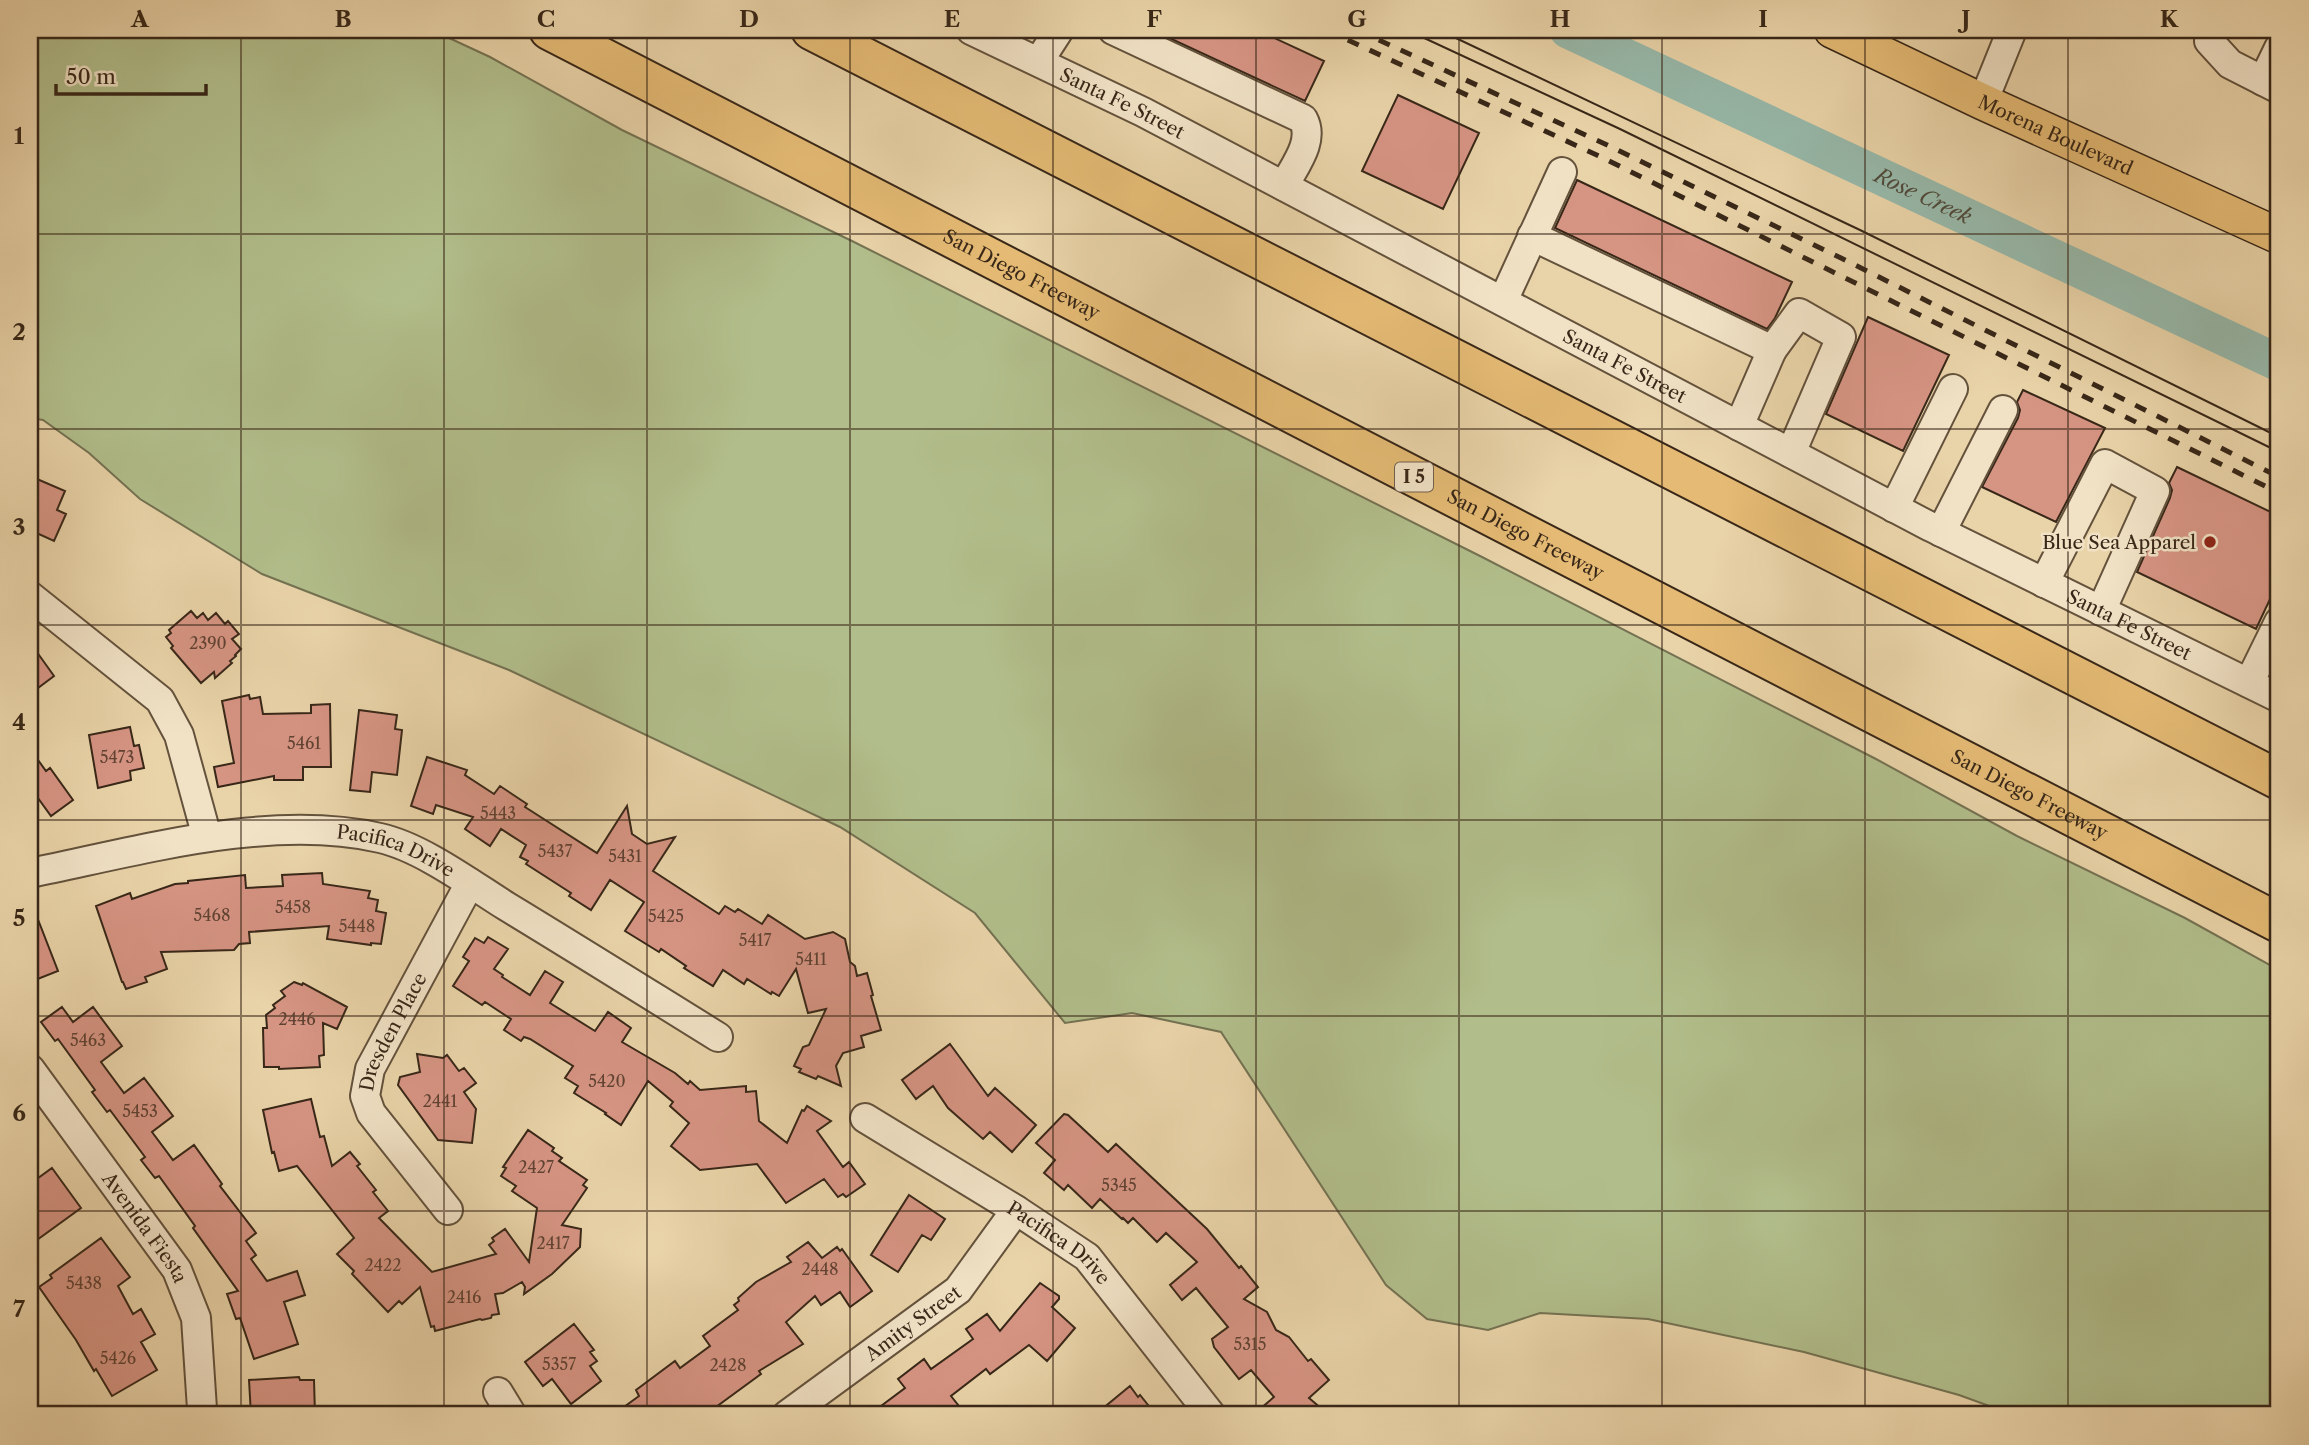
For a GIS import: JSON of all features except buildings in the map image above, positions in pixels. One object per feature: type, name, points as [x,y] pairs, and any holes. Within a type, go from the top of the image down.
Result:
[{"type":"highway","name":"San Diego Freeway","points":[[549,30],[2279,923]]},
{"type":"highway","points":[[811,30],[2279,780]]},
{"type":"main road","name":"Morena Boulevard","points":[[1832,30],[1983,102],[2279,236]]},
{"type":"street","name":"Santa Fe Street","points":[[971,30],[1143,111],[1894,508],[2279,698]]},
{"type":"street","points":[[1039,61],[1059,30]]},
{"type":"street","points":[[1113,30],[1303,118],[1308,127],[1308,141],[1284,186]]},
{"type":"street","points":[[1983,102],[2012,30]]},
{"type":"street","points":[[2209,41],[2230,64],[2271,85],[2279,48]]},
{"type":"street","points":[[1503,301],[1562,172]]},
{"type":"street","points":[[1532,236],[1772,350]]},
{"type":"street","points":[[1739,426],[1772,350],[1799,313],[1841,337],[1791,453]]},
{"type":"street","points":[[1894,508],[1953,389]]},
{"type":"street","points":[[1941,532],[2003,410]]},
{"type":"street","points":[[2044,583],[2105,464],[2155,491],[2101,611]]},
{"type":"street","points":[[30,596],[160,700],[179,735],[207,837]]},
{"type":"street","points":[[2249,683],[2279,622]]},
{"type":"street","name":"Pacifica Drive","points":[[30,873],[237,832],[325,831],[382,838],[418,853],[470,883],[718,1037]]},
{"type":"street","name":"Dresden Place","points":[[448,1210],[372,1113],[365,1096],[370,1069],[470,883]]},
{"type":"street","name":"Avenida Fiesta","points":[[30,1069],[177,1270],[196,1318],[202,1409]]},
{"type":"street","name":"Pacifica Drive","points":[[865,1118],[1016,1210],[1087,1257],[1211,1415]]},
{"type":"street","name":"Amity Street","points":[[788,1415],[958,1290],[1016,1210]]},
{"type":"green space","points":[[30,30],[432,30],[490,57],[622,130],[852,241],[1482,557],[1876,759],[2017,836],[2185,918],[2279,970],[2279,1415],[2014,1415],[1959,1395],[1804,1352],[1648,1319],[1540,1313],[1488,1330],[1427,1319],[1386,1285],[1221,1032],[1132,1013],[1065,1023],[975,913],[840,827],[509,670],[262,574],[140,499],[89,453],[43,420],[30,418]]},
{"type":"waterway","name":"Rose Creek","points":[[1568,30],[2279,363]]},
{"type":"tram line","points":[[1407,30],[1620,129],[2279,452]]},
{"type":"tram line","points":[[1439,30],[1860,230],[2279,437]]},
{"type":"railway","points":[[1326,30],[1599,156],[2279,493]]},
{"type":"railway","points":[[1357,30],[1605,144],[1841,258],[2279,477]]},
{"type":"place","name":"Blue Sea Apparel","points":[[2210,542]]}]
